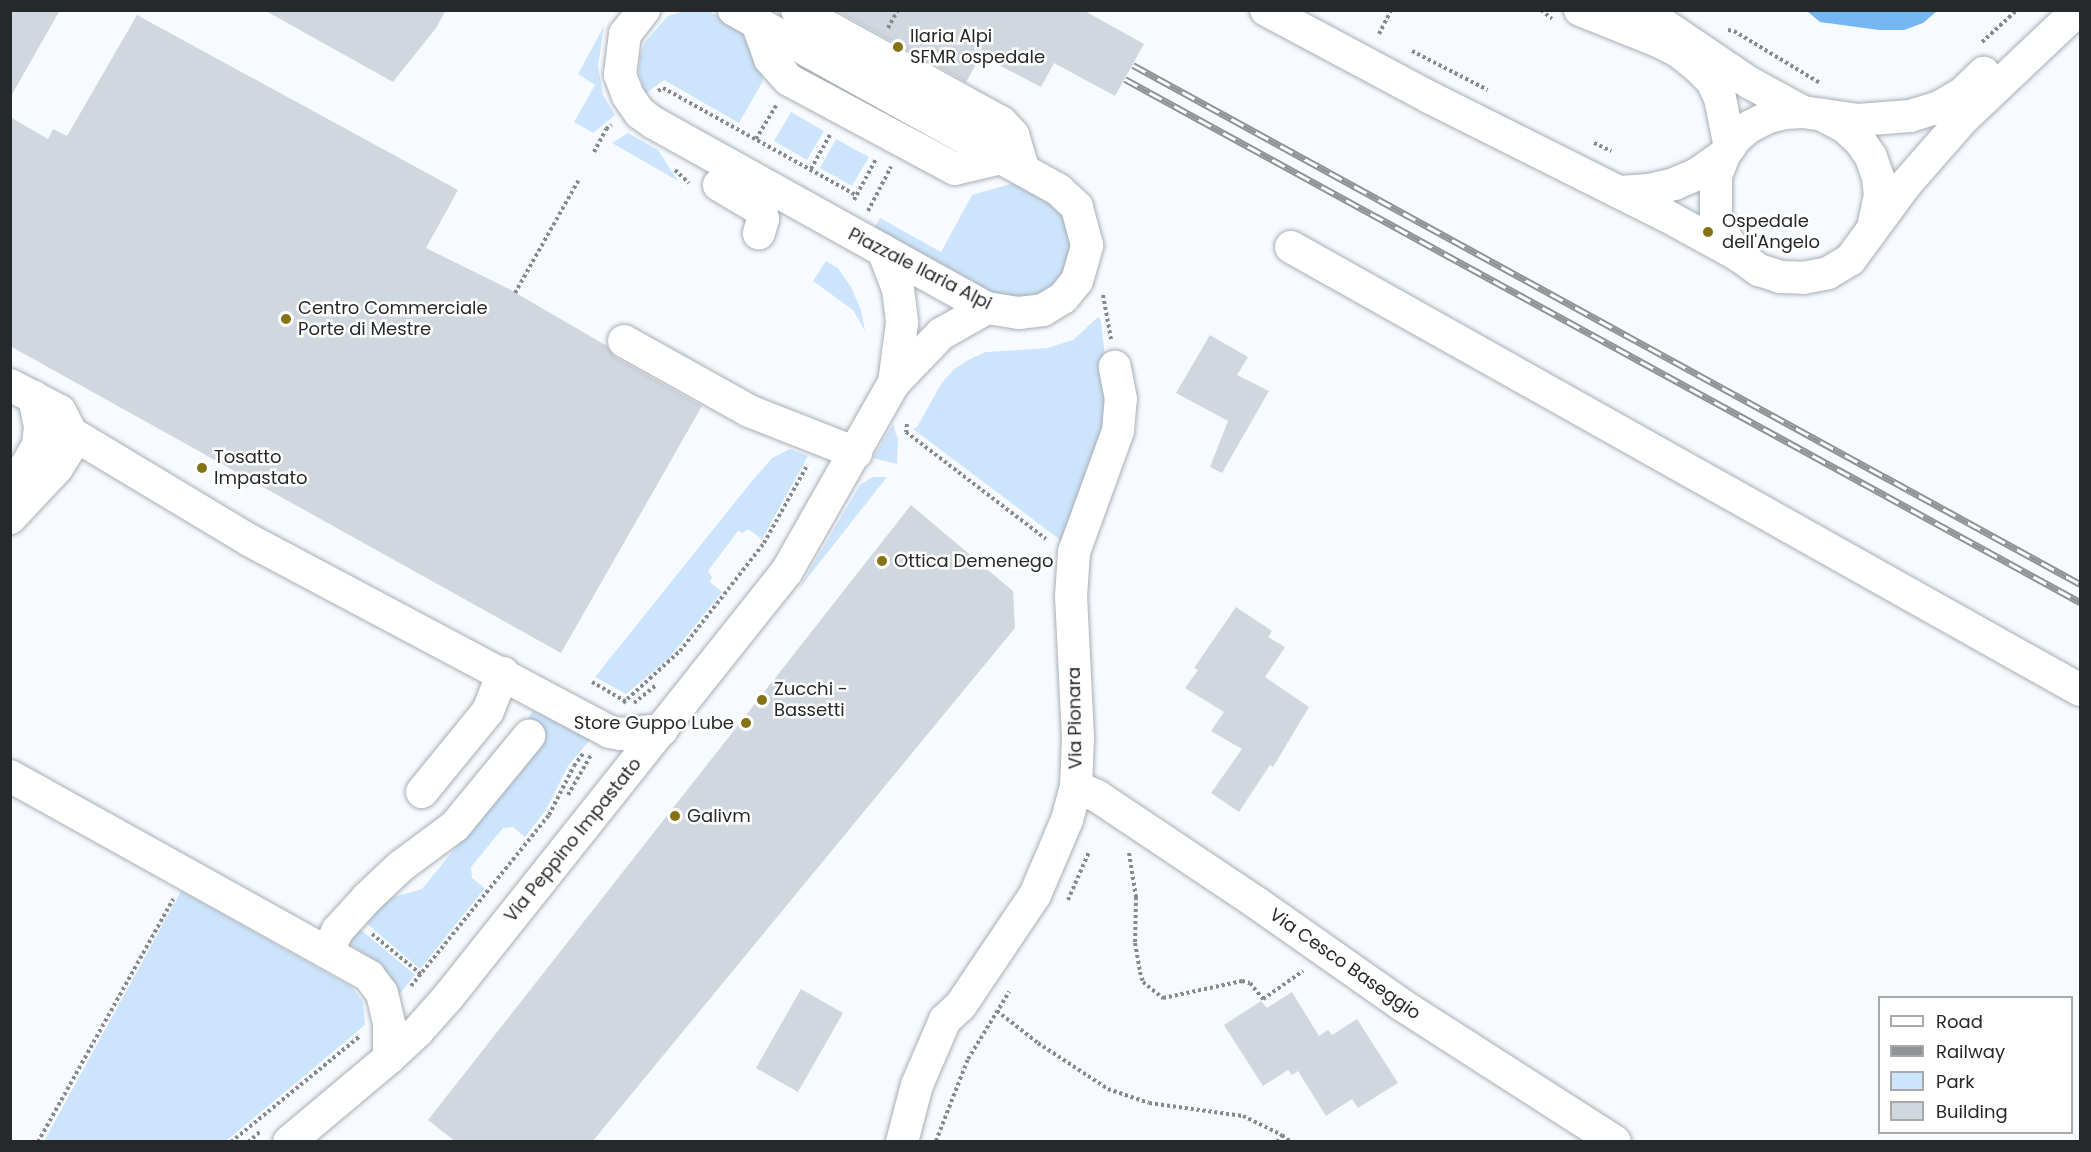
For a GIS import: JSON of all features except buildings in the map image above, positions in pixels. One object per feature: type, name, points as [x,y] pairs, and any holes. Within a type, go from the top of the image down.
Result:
[{"type":"street","points":[[797,10],[1001,122],[1013,135],[1013,164]]},
{"type":"street","points":[[1266,10],[1429,97],[1620,192],[1738,255],[1759,270],[1780,277],[1803,278],[1828,273],[1850,260],[1868,239],[1906,184],[1962,120],[2078,10]]},
{"type":"street","points":[[1580,10],[1678,51],[1712,81],[1720,98],[1727,151],[1716,176],[1716,216],[1724,236],[1738,255]]},
{"type":"street","points":[[1642,10],[1750,83],[1818,107],[1879,120],[1910,116],[1939,107],[1963,93],[2049,10]]},
{"type":"street","points":[[1667,10],[1818,107],[1860,141],[1871,157],[1878,177],[1880,195],[1877,215],[1868,239]]},
{"type":"street","name":"Piazzale Ilaria Alpi","points":[[640,12],[625,34],[620,75],[628,96],[640,113],[674,135],[987,308],[1019,313],[1043,310],[1063,298],[1077,281],[1087,245],[1077,207],[1059,190],[746,17]]},
{"type":"street","points":[[1620,192],[1649,190],[1674,184],[1697,174],[1727,151],[1749,127],[1769,117],[1818,107]]},
{"type":"street","points":[[674,135],[689,166],[761,210],[765,237],[797,204]]},
{"type":"street","points":[[1291,247],[2080,690]]},
{"type":"street","name":"Via Peppino Impastato","points":[[883,250],[898,289],[903,322],[894,383]]},
{"type":"street","name":"Via Peppino Impastato","points":[[289,1142],[389,1058],[418,1031],[449,996],[787,571],[894,383],[942,334],[987,308]]},
{"type":"street","points":[[624,341],[749,411],[855,453]]},
{"type":"street","name":"Via Pionara","points":[[902,1142],[917,1085],[945,1020],[961,1005],[1035,895],[1060,838],[1076,788],[1078,738],[1071,597],[1074,552],[1118,430],[1121,399],[1115,367]]},
{"type":"street","points":[[22,391],[60,411],[71,433],[249,540],[503,673],[610,732],[621,734],[662,730]]},
{"type":"street","points":[[10,482],[26,466],[38,445],[40,426],[22,391]]},
{"type":"street","points":[[12,531],[67,452],[71,433]]},
{"type":"street","points":[[422,792],[488,711],[503,673]]},
{"type":"street","points":[[328,951],[338,930],[350,916],[401,866],[455,826],[529,736]]},
{"type":"street","points":[[10,776],[286,931],[328,951],[369,976],[382,993],[389,1023],[389,1058]]},
{"type":"street","name":"Via Cesco Baseggio","points":[[1076,788],[1097,796],[1402,1005],[1615,1142]]},
{"type":"path","points":[[1379,34],[1391,10]]},
{"type":"path","points":[[1977,48],[2017,10]]},
{"type":"path","points":[[1371,29],[1389,39]]},
{"type":"path","points":[[1724,30],[1734,31],[1821,83],[1818,107]]},
{"type":"path","points":[[1409,50],[1497,95]]},
{"type":"path","points":[[652,95],[663,88],[856,195]]},
{"type":"path","points":[[594,152],[606,129],[614,124]]},
{"type":"path","points":[[811,169],[833,129]]},
{"type":"path","points":[[1592,142],[1618,155]]},
{"type":"path","points":[[854,200],[879,153]]},
{"type":"path","points":[[862,222],[894,162]]},
{"type":"path","points":[[515,292],[578,182]]},
{"type":"path","points":[[1098,299],[1104,295],[1115,367]]},
{"type":"path","points":[[908,420],[906,432],[1058,548],[1074,552]]},
{"type":"path","points":[[619,708],[680,651],[764,543],[810,459]]},
{"type":"path","points":[[592,681],[632,705]]},
{"type":"path","points":[[407,990],[549,815],[574,766],[586,749]]},
{"type":"path","points":[[1131,819],[1129,860],[1136,897],[1135,943],[1140,972],[1143,982],[1162,998],[1242,981],[1250,982],[1263,999],[1314,964],[1323,949]]},
{"type":"path","points":[[38,1142],[175,896]]},
{"type":"path","points":[[350,916],[427,979]]},
{"type":"path","points":[[997,1011],[1038,1043],[1108,1089],[1149,1103],[1243,1116],[1291,1142]]},
{"type":"path","points":[[231,1142],[360,1036]]},
{"type":"path","points":[[1278,1142],[1282,1136]]},
{"type":"green space","points":[[684,11],[708,11],[749,31],[763,81],[739,123],[664,80],[645,94],[639,72],[640,56],[645,42],[668,16]]},
{"type":"green space","points":[[604,26],[598,66],[603,95],[615,115],[593,133],[574,122],[595,85],[578,74]]},
{"type":"green space","points":[[791,112],[824,131],[807,160],[774,141]]},
{"type":"green space","points":[[628,133],[658,150],[678,181],[612,143]]},
{"type":"green space","points":[[836,139],[869,157],[852,186],[820,168]]},
{"type":"green space","points":[[1021,181],[1052,201],[1065,215],[1074,248],[1062,281],[1042,298],[1004,301],[873,230],[880,218],[941,252],[972,195]]},
{"type":"green space","points":[[826,261],[838,268],[851,287],[861,310],[865,331],[853,310],[813,281]]},
{"type":"green space","points":[[1098,317],[1101,321],[1113,427],[1067,545],[913,429],[917,427],[941,384],[954,369],[970,359],[986,352],[1047,348],[1073,340]]},
{"type":"green space","points":[[893,424],[898,439],[897,464],[873,458]]},
{"type":"green space","points":[[790,449],[808,456],[762,539],[748,529],[743,533],[738,531],[708,571],[712,577],[710,582],[722,592],[668,659],[626,694],[595,677],[752,481],[772,458]]},
{"type":"green space","points":[[872,477],[887,477],[798,590],[860,485]]},
{"type":"green space","points":[[533,710],[590,740],[568,766],[546,810],[525,837],[513,827],[503,828],[471,867],[472,878],[485,888],[420,969],[365,922],[390,898],[422,889],[541,743],[520,731]]},
{"type":"green space","points":[[181,891],[352,987],[363,1002],[365,1025],[226,1141],[44,1141]]},
{"type":"green space","points":[[360,929],[415,975],[399,995],[382,965],[348,943]]},
{"type":"water","points":[[1807,11],[1937,11],[1923,23],[1904,30],[1879,30],[1820,22]]},
{"type":"railway","points":[[1133,65],[2080,584]]},
{"type":"railway","points":[[1125,79],[2080,602]]},
{"type":"place","name":"Ilaria Alpi SFMR ospedale","points":[[898,47]]},
{"type":"place","name":"Ospedale dell'Angelo","points":[[1708,232]]},
{"type":"place","name":"Centro Commerciale Porte di Mestre","points":[[286,319]]},
{"type":"place","name":"Tosatto Impastato","points":[[202,468]]},
{"type":"place","name":"Ottica Demenego","points":[[882,561]]},
{"type":"place","name":"Zucchi - Bassetti","points":[[762,700]]},
{"type":"place","name":"Store Guppo Lube","points":[[746,723]]},
{"type":"place","name":"Galivm","points":[[675,816]]}]
